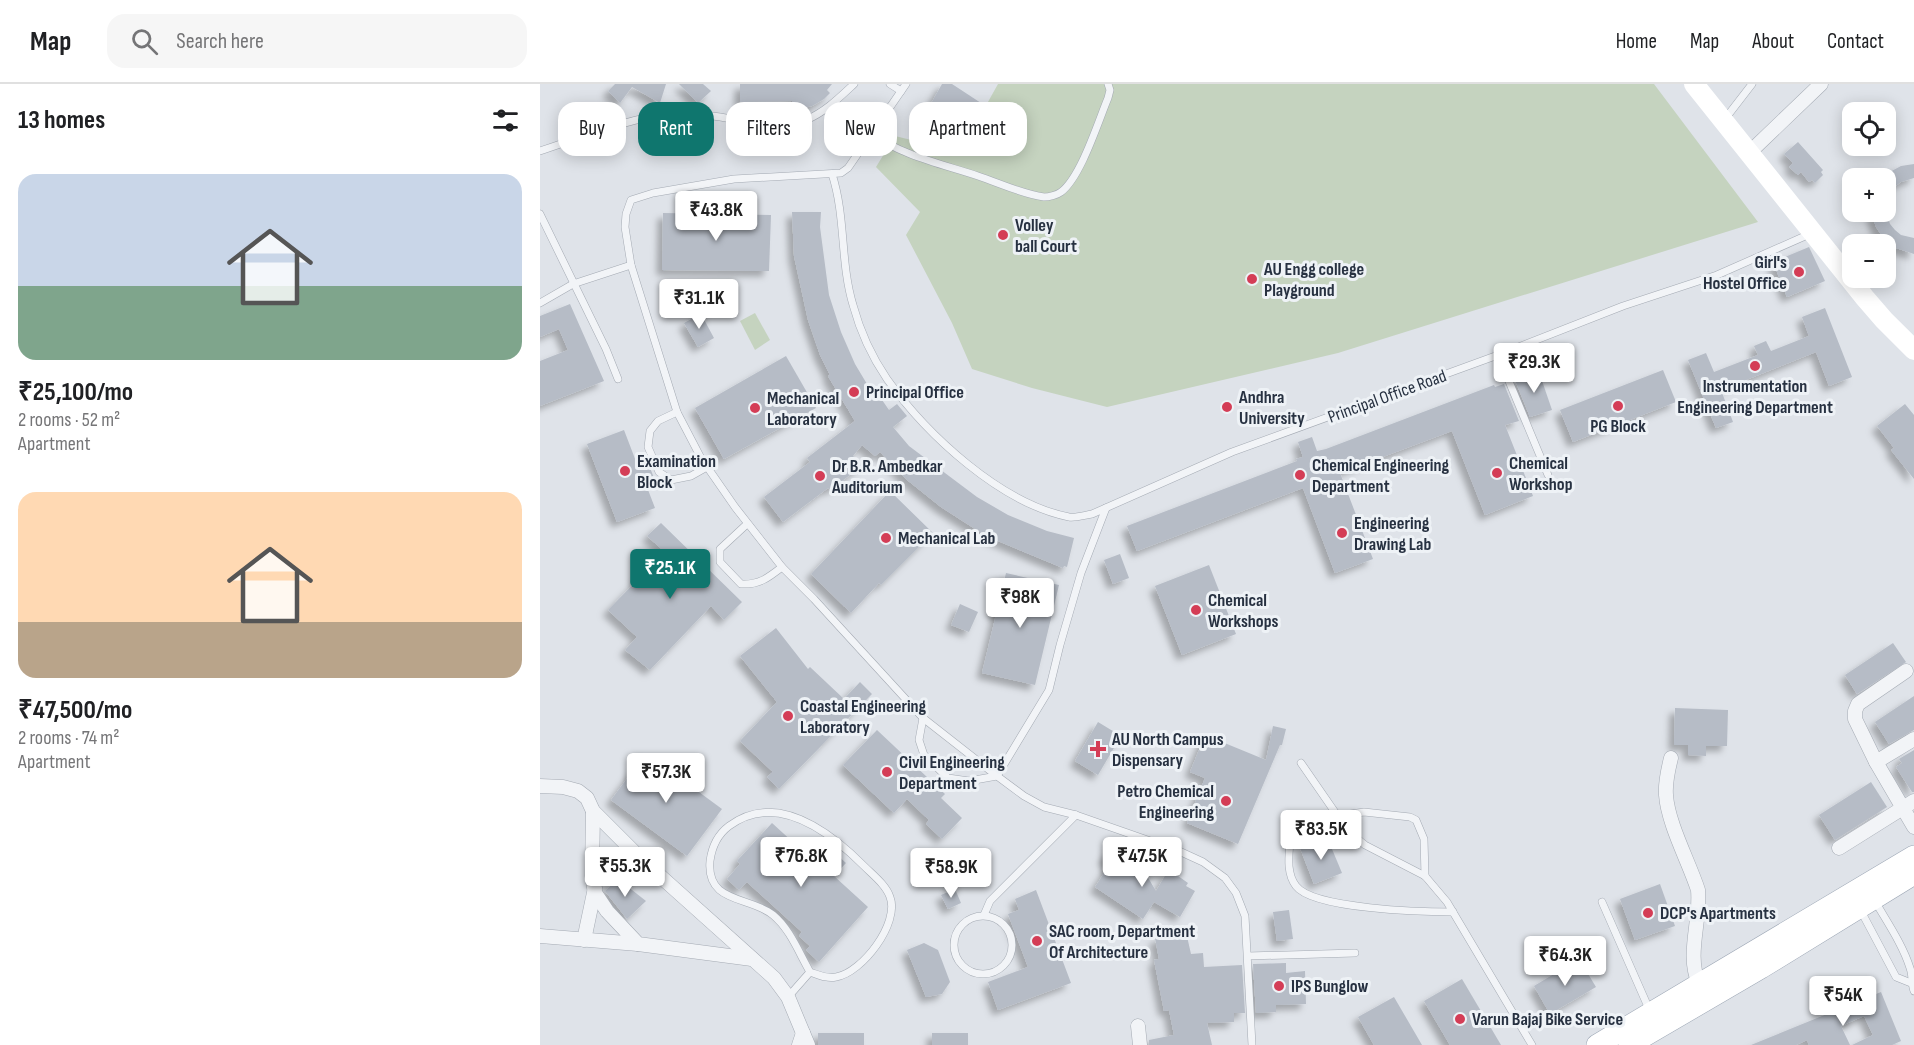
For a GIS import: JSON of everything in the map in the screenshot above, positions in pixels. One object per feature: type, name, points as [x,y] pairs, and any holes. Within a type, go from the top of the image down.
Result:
[{"type":"main road","points":[[1629,1045],[1761,968],[1914,856]]},
{"type":"main road","points":[[1597,1045],[1699,984],[1862,896],[1914,874]]},
{"type":"street","points":[[1694,84],[1812,233],[1884,320],[1914,350]]},
{"type":"street","points":[[1749,153],[1821,84]]},
{"type":"street","points":[[1906,671],[1858,704],[1855,719],[1876,762],[1908,804],[1914,826]]},
{"type":"street","points":[[1876,762],[1914,739]]},
{"type":"street","points":[[1671,758],[1666,781],[1669,810],[1698,890],[1694,964],[1699,984]]},
{"type":"street","points":[[540,786],[562,787],[578,791],[587,798],[593,811],[640,858],[774,978],[788,997],[803,1041]]},
{"type":"street","points":[[1839,848],[1908,804]]},
{"type":"street","points":[[593,811],[592,875],[595,893],[607,911],[638,944]]},
{"type":"street","points":[[584,940],[595,888]]},
{"type":"street","points":[[540,936],[638,944],[752,959]]},
{"type":"street","points":[[1138,1026],[1140,1045]]},
{"type":"lane","points":[[540,151],[582,136],[669,114],[708,115],[767,123],[804,122],[825,110],[854,84]]},
{"type":"lane","points":[[890,84],[901,91]]},
{"type":"lane","points":[[893,102],[906,84]]},
{"type":"lane","points":[[897,148],[1005,186],[1046,197],[1059,194],[1070,184],[1080,166],[1108,98],[1110,90],[1108,84]]},
{"type":"lane","points":[[1723,121],[1752,84]]},
{"type":"lane","points":[[856,156],[848,168],[841,173],[734,179],[671,189],[632,200],[626,214],[631,265],[677,412],[707,467],[747,524],[782,567],[923,718],[1024,796],[1044,807],[1076,815],[1166,846],[1203,862],[1226,878],[1236,893],[1245,916],[1252,1045]]},
{"type":"lane","name":"Principal Office Road","points":[[832,174],[842,225],[844,269],[853,305],[867,344],[888,379],[950,450],[1009,493],[1071,518],[1092,514],[1232,452],[1498,355],[1623,306],[1717,275],[1812,233]]},
{"type":"lane","points":[[540,214],[606,349],[618,379]]},
{"type":"lane","points":[[540,303],[573,284],[631,265]]},
{"type":"lane","points":[[1498,355],[1548,475]]},
{"type":"lane","points":[[677,412],[658,422],[650,431],[648,447],[659,472],[671,480],[691,476],[707,467]]},
{"type":"lane","points":[[923,718],[919,740],[924,755],[941,773],[948,778],[969,781],[997,776],[1049,690],[1081,573],[1106,508]]},
{"type":"lane","points":[[747,524],[720,549],[720,562],[741,584],[749,585],[767,579],[782,567]]},
{"type":"lane","points":[[1301,763],[1348,831],[1365,845],[1425,876],[1453,912],[1532,1045]]},
{"type":"lane","points":[[759,812],[778,813],[799,819],[824,831],[853,855],[884,887],[891,898],[892,911],[888,925],[873,951],[854,970],[836,977],[825,978],[810,972],[799,954],[784,926],[772,914],[752,904],[732,898],[717,888],[712,880],[710,866],[712,847],[723,831],[740,818],[759,812]]},
{"type":"lane","points":[[1337,816],[1364,812],[1403,816],[1416,820],[1424,839],[1425,876]]},
{"type":"lane","points":[[984,915],[990,901],[1076,815]]},
{"type":"lane","points":[[1290,841],[1291,876],[1296,887],[1311,896],[1370,909],[1453,912]]},
{"type":"lane","points":[[1146,864],[1154,862],[1166,846]]},
{"type":"lane","points":[[1862,896],[1904,952],[1911,970],[1911,983],[1914,991]]},
{"type":"lane","points":[[1862,896],[1896,976],[1911,983]]},
{"type":"lane","points":[[1602,902],[1651,1013]]},
{"type":"lane","points":[[984,915],[1002,923],[1012,939],[1009,958],[1003,966],[986,974],[967,970],[955,955],[953,945],[959,927],[975,916],[984,915]]},
{"type":"lane","points":[[1248,956],[1355,952]]},
{"type":"lane","points":[[799,954],[809,956]]},
{"type":"lane","points":[[788,997],[810,972]]},
{"type":"green space","name":"AU Engg college Playground","points":[[998,84],[1654,84],[1758,222],[1338,353],[1107,407],[1032,388],[972,369],[952,323],[906,235],[920,212],[876,167],[883,156],[897,156],[897,136],[909,139],[909,156],[1027,156],[1027,102],[988,102]]},
{"type":"green space","points":[[755,313],[770,340],[755,350],[740,321]]},
{"type":"building","points":[[615,84],[666,84],[660,102],[632,87],[621,102],[608,91]]},
{"type":"building","points":[[679,84],[703,84],[711,91],[697,102]]},
{"type":"building","points":[[740,84],[832,84],[827,90],[830,93],[812,106],[812,102],[740,102]]},
{"type":"building","points":[[942,84],[952,84],[979,102],[932,102]]},
{"type":"building","points":[[1798,142],[1823,170],[1821,172],[1823,175],[1815,183],[1812,180],[1809,182],[1801,172],[1798,175],[1789,167],[1793,163],[1784,154]]},
{"type":"building","points":[[1914,164],[1914,178],[1896,186],[1896,169]]},
{"type":"building","name":"Principal Office","points":[[792,212],[821,212],[820,227],[829,295],[841,332],[855,364],[876,399],[880,397],[889,410],[897,404],[907,416],[893,427],[909,446],[977,497],[1008,515],[1047,531],[1074,538],[1067,567],[1063,568],[986,536],[941,507],[906,479],[880,452],[875,456],[862,445],[853,456],[863,465],[783,522],[764,497],[810,462],[807,458],[855,421],[828,376],[830,375],[820,355],[808,320],[794,256]]},
{"type":"building","points":[[663,213],[771,215],[769,271],[662,270]]},
{"type":"building","points":[[1874,222],[1889,222],[1901,235],[1914,238],[1914,254],[1896,248],[1896,234],[1881,234]]},
{"type":"building","name":"Girl's Hostel Office","points":[[1809,247],[1825,281],[1787,297],[1773,262]]},
{"type":"building","points":[[570,304],[604,381],[540,406],[540,361],[568,350],[559,329],[540,337],[540,316]]},
{"type":"building","name":"Instrumentation Engineering Department","points":[[1825,308],[1852,377],[1829,386],[1816,352],[1721,390],[1733,422],[1716,428],[1688,360],[1706,353],[1714,372],[1758,355],[1754,346],[1766,341],[1771,351],[1809,336],[1802,317]]},
{"type":"building","points":[[701,314],[714,338],[698,347],[684,323]]},
{"type":"building","name":"Mechanical Laboratory","points":[[786,356],[816,408],[724,459],[695,408]]},
{"type":"building","name":"PG Block","points":[[1663,370],[1676,402],[1573,442],[1560,410]]},
{"type":"building","points":[[1539,372],[1552,410],[1530,417],[1515,380]]},
{"type":"building","points":[[1504,384],[1519,421],[1505,425],[1533,496],[1485,515],[1452,431],[1340,473],[1373,559],[1335,573],[1303,488],[1137,551],[1127,526],[1297,461],[1296,459],[1303,457],[1298,442],[1312,437],[1317,451],[1326,449],[1494,385],[1495,387]]},
{"type":"building","points":[[1905,404],[1914,415],[1914,479],[1891,450],[1894,448],[1877,426]]},
{"type":"building","name":"Examination Block","points":[[624,430],[637,464],[647,460],[654,478],[645,482],[655,508],[617,522],[587,444]]},
{"type":"building","name":"Mechanical Lab","points":[[890,491],[933,533],[881,585],[879,583],[851,613],[811,574]]},
{"type":"building","points":[[661,523],[742,602],[724,620],[711,606],[650,670],[625,650],[637,637],[608,610],[665,552],[647,536]]},
{"type":"building","points":[[1120,554],[1129,578],[1113,584],[1104,560]]},
{"type":"building","name":"Chemical Workshops","points":[[1209,565],[1236,634],[1182,655],[1155,586]]},
{"type":"building","points":[[1006,573],[1059,585],[1035,685],[982,673]]},
{"type":"building","points":[[960,604],[978,612],[969,632],[951,625]]},
{"type":"building","points":[[776,628],[808,669],[810,667],[844,699],[860,682],[872,694],[779,789],[767,777],[773,772],[740,741],[777,702],[740,656]]},
{"type":"building","points":[[1893,643],[1906,662],[1857,694],[1845,675]]},
{"type":"building","points":[[1914,696],[1914,730],[1889,744],[1875,722]]},
{"type":"building","points":[[1675,708],[1728,710],[1727,746],[1706,746],[1706,756],[1688,755],[1688,745],[1674,745]]},
{"type":"building","name":"AU North Campus Dispensary","points":[[1098,722],[1121,736],[1098,775],[1075,761]]},
{"type":"building","name":"Petro Chemical Engineering","points":[[1273,726],[1286,729],[1282,745],[1280,745],[1238,844],[1187,823],[1205,778],[1190,772],[1205,735],[1266,760]]},
{"type":"building","name":"Civil Engineering Department","points":[[877,730],[945,794],[941,798],[962,818],[942,839],[926,824],[929,820],[907,799],[894,813],[843,765]]},
{"type":"building","points":[[1914,750],[1914,792],[1912,792],[1896,767],[1902,763],[1899,759]]},
{"type":"building","points":[[646,753],[722,809],[687,856],[611,800]]},
{"type":"building","points":[[1871,782],[1887,807],[1835,840],[1819,815]]},
{"type":"building","points":[[772,823],[806,854],[820,839],[846,863],[834,876],[868,907],[819,962],[806,950],[810,946],[799,936],[802,932],[747,882],[739,890],[727,879],[740,864],[737,861]]},
{"type":"building","points":[[1327,837],[1342,873],[1314,884],[1300,848]]},
{"type":"building","points":[[1110,849],[1120,855],[1119,857],[1144,871],[1156,891],[1166,874],[1169,876],[1171,871],[1188,883],[1186,886],[1195,891],[1180,917],[1154,902],[1143,919],[1095,887],[1110,864],[1103,859]]},
{"type":"building","points":[[618,879],[646,901],[627,919],[605,891]]},
{"type":"building","name":"DCP's Apartments","points":[[1660,884],[1675,926],[1635,940],[1620,899]]},
{"type":"building","points":[[955,889],[961,903],[948,909],[941,895]]},
{"type":"building","name":"SAC room, Department Of Architecture","points":[[1036,890],[1071,983],[998,1010],[988,982],[1028,967],[1008,914],[1019,910],[1015,899]]},
{"type":"building","points":[[1289,910],[1293,939],[1277,941],[1273,912]]},
{"type":"building","points":[[1186,932],[1191,954],[1203,953],[1204,967],[1242,965],[1245,1013],[1234,1013],[1234,1022],[1207,1023],[1212,1045],[1149,1045],[1149,1040],[1174,1035],[1169,1010],[1164,1011],[1154,960],[1159,959],[1155,938]]},
{"type":"building","points":[[924,943],[938,950],[950,982],[942,994],[926,997],[907,950]]},
{"type":"building","points":[[1579,959],[1596,987],[1550,1014],[1534,986]]},
{"type":"building","name":"IPS Bunglow","points":[[1286,963],[1286,973],[1305,971],[1306,1004],[1276,1005],[1276,1012],[1256,1013],[1253,964]]},
{"type":"building","name":"Varun Bajaj Bike Service","points":[[1462,979],[1501,1045],[1450,1045],[1424,1001]]},
{"type":"building","points":[[1881,992],[1901,1041],[1892,1045],[1852,1045],[1873,1035],[1864,1016],[1841,1026],[1850,1045],[1809,1045],[1807,1040],[1796,1045],[1751,1045]]},
{"type":"building","points":[[1394,997],[1422,1045],[1374,1045],[1358,1017]]},
{"type":"building","points":[[818,1033],[864,1033],[864,1045],[818,1045]]},
{"type":"building","points":[[932,1033],[968,1033],[968,1045],[932,1045]]},
{"type":"place","name":"Volley ball Court","points":[[1003,235]]},
{"type":"place","name":"Girl's Hostel Office","points":[[1799,272]]},
{"type":"place","name":"AU Engg college Playground","points":[[1252,279]]},
{"type":"place","name":"Instrumentation Engineering Department","points":[[1755,366]]},
{"type":"place","name":"Principal Office","points":[[854,392]]},
{"type":"place","name":"PG Block","points":[[1618,406]]},
{"type":"place","name":"Andhra University","points":[[1227,407]]},
{"type":"place","name":"Mechanical Laboratory","points":[[755,408]]},
{"type":"place","name":"Examination Block","points":[[625,471]]},
{"type":"place","name":"Chemical Workshop","points":[[1497,473]]},
{"type":"place","name":"Chemical Engineering Department","points":[[1300,475]]},
{"type":"place","name":"Dr B.R. Ambedkar Auditorium","points":[[820,476]]},
{"type":"place","name":"Engineering Drawing Lab","points":[[1342,533]]},
{"type":"place","name":"Mechanical Lab","points":[[886,538]]},
{"type":"place","name":"Chemical Workshops","points":[[1196,610]]},
{"type":"place","name":"Coastal Engineering Laboratory","points":[[788,716]]},
{"type":"place","name":"AU North Campus Dispensary","points":[[1098,749]]},
{"type":"place","name":"Civil Engineering Department","points":[[887,772]]},
{"type":"place","name":"Petro Chemical Engineering","points":[[1226,801]]},
{"type":"place","name":"DCP's Apartments","points":[[1648,913]]},
{"type":"place","name":"SAC room, Department Of Architecture","points":[[1037,941]]},
{"type":"place","name":"IPS Bunglow","points":[[1279,986]]},
{"type":"place","name":"Varun Bajaj Bike Service","points":[[1460,1019]]}]
